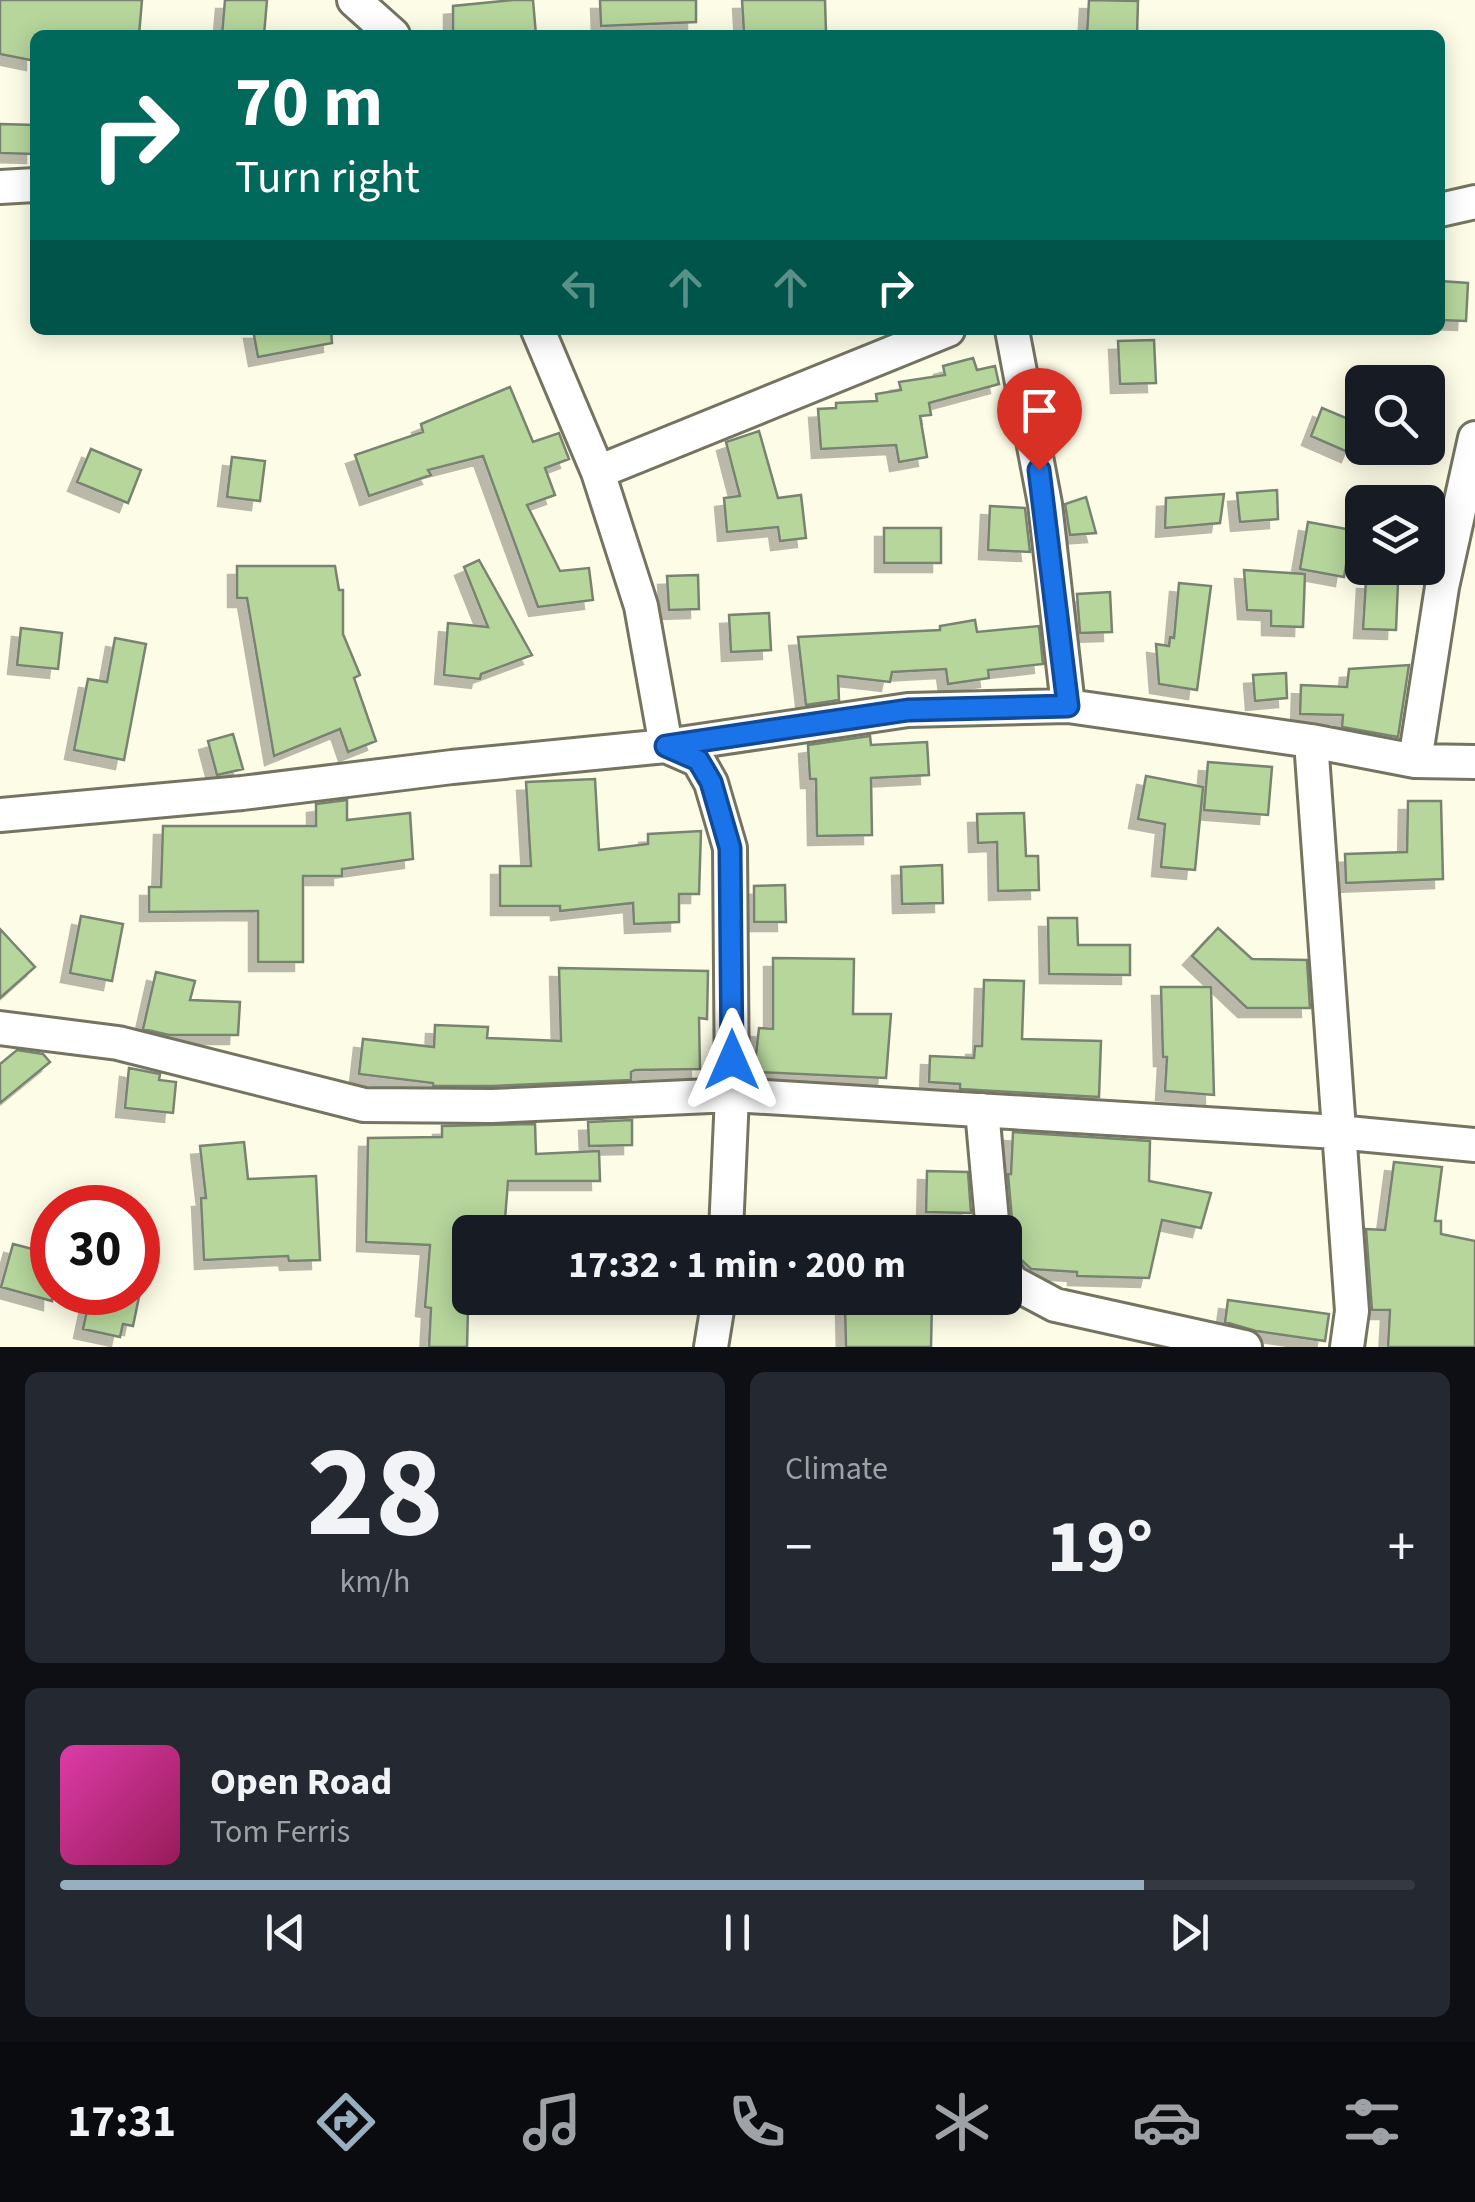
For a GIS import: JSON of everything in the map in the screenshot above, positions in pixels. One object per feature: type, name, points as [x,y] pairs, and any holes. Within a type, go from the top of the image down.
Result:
[{"type":"street","points":[[354,0],[387,30]]},
{"type":"street","points":[[0,187],[30,185]]},
{"type":"street","points":[[1445,209],[1475,202]]},
{"type":"street","points":[[540,335],[598,472],[641,606],[666,746]]},
{"type":"street","points":[[598,472],[936,335]]},
{"type":"street","points":[[1013,335],[1045,504],[1068,706]]},
{"type":"street","points":[[1415,762],[1442,587],[1475,438]]},
{"type":"street","points":[[0,815],[666,746],[908,710],[1068,706],[1311,741],[1415,762],[1475,762]]},
{"type":"street","points":[[1311,741],[1352,1310],[1348,1347]]},
{"type":"street","points":[[666,746],[698,760],[711,782],[730,848],[732,1094],[727,1215]]},
{"type":"street","points":[[0,1028],[118,1043],[364,1105],[492,1106],[732,1094],[1337,1132],[1475,1145]]},
{"type":"street","points":[[982,1110],[991,1215]]},
{"type":"street","points":[[1022,1287],[1055,1305],[1245,1347]]},
{"type":"street","points":[[712,1347],[716,1315]]},
{"type":"building","points":[[0,0],[142,0],[139,30],[30,30],[30,60],[0,54]]},
{"type":"building","points":[[225,0],[267,0],[264,30],[222,30]]},
{"type":"building","points":[[533,0],[536,30],[453,30],[453,6]]},
{"type":"building","points":[[600,0],[696,0],[696,22],[601,26]]},
{"type":"building","points":[[742,0],[825,0],[826,30],[744,30]]},
{"type":"building","points":[[1089,0],[1138,1],[1137,30],[1087,30]]},
{"type":"building","points":[[0,124],[30,125],[30,154],[0,153]]},
{"type":"building","points":[[1445,281],[1468,283],[1466,321],[1445,320]]},
{"type":"building","points":[[254,335],[331,335],[332,343],[258,357]]},
{"type":"building","points":[[1154,340],[1156,383],[1120,384],[1118,341]]},
{"type":"building","points":[[973,358],[977,370],[995,366],[999,384],[929,403],[931,415],[920,416],[927,457],[899,462],[896,445],[821,449],[818,409],[836,408],[836,403],[877,401],[876,394],[901,390],[899,382],[945,375],[943,366]]},
{"type":"building","points":[[510,387],[533,442],[559,433],[569,459],[545,468],[555,495],[527,505],[560,571],[589,568],[593,600],[538,607],[483,456],[428,470],[431,475],[369,496],[355,455],[423,432],[421,424]]},
{"type":"building","points":[[1322,408],[1345,418],[1345,451],[1311,436]]},
{"type":"building","points":[[759,431],[778,498],[801,495],[806,538],[780,541],[778,527],[727,532],[724,498],[740,496],[726,442]]},
{"type":"building","points":[[91,449],[141,470],[128,503],[77,482]]},
{"type":"building","points":[[232,457],[265,461],[260,501],[227,497]]},
{"type":"building","points":[[1277,490],[1278,519],[1240,522],[1237,493]]},
{"type":"building","points":[[1224,494],[1220,523],[1165,528],[1166,498]]},
{"type":"building","points":[[1086,497],[1096,533],[1070,535],[1065,504]]},
{"type":"building","points":[[990,506],[1025,508],[1030,552],[988,550]]},
{"type":"building","points":[[1308,522],[1345,529],[1344,577],[1300,569]]},
{"type":"building","points":[[884,528],[941,528],[941,563],[884,563]]},
{"type":"building","points":[[479,560],[532,655],[481,674],[480,679],[444,675],[448,623],[488,627],[464,567]]},
{"type":"building","points":[[237,566],[335,566],[339,590],[343,590],[343,634],[360,675],[354,678],[376,741],[348,752],[340,729],[274,756],[247,598],[237,598]]},
{"type":"building","points":[[1244,570],[1305,574],[1303,627],[1271,626],[1271,611],[1247,610]]},
{"type":"building","points":[[698,575],[699,609],[669,610],[667,576]]},
{"type":"building","points":[[1179,583],[1211,586],[1197,690],[1159,684],[1156,644],[1169,646],[1170,637],[1174,638]]},
{"type":"building","points":[[1366,585],[1398,585],[1396,630],[1363,629]]},
{"type":"building","points":[[1110,592],[1112,632],[1080,633],[1077,594]]},
{"type":"building","points":[[769,613],[771,650],[731,652],[729,615]]},
{"type":"building","points":[[975,620],[977,632],[1039,626],[1043,664],[988,670],[989,678],[948,684],[946,669],[892,672],[890,682],[838,676],[839,700],[806,705],[798,637],[940,630],[940,626]]},
{"type":"building","points":[[21,628],[62,633],[58,669],[17,665]]},
{"type":"building","points":[[115,638],[146,644],[124,760],[74,750],[88,679],[107,682]]},
{"type":"building","points":[[1409,665],[1398,737],[1342,727],[1343,715],[1300,714],[1301,685],[1347,687],[1349,669]]},
{"type":"building","points":[[1286,673],[1287,698],[1255,701],[1253,675]]},
{"type":"building","points":[[233,734],[243,769],[217,775],[208,741]]},
{"type":"building","points":[[870,736],[871,745],[927,742],[929,775],[871,778],[872,835],[817,836],[816,779],[810,779],[808,745]]},
{"type":"building","points":[[1208,762],[1272,767],[1268,815],[1204,810]]},
{"type":"building","points":[[1146,776],[1203,787],[1195,870],[1161,867],[1165,824],[1138,819]]},
{"type":"building","points":[[595,779],[599,850],[648,844],[648,834],[701,831],[699,894],[679,894],[679,922],[634,924],[633,903],[560,911],[560,906],[500,906],[500,866],[531,866],[526,782]]},
{"type":"building","points":[[347,800],[347,820],[410,813],[413,859],[342,869],[342,876],[303,876],[303,962],[258,962],[258,911],[149,912],[149,887],[161,887],[163,826],[316,826],[316,804]]},
{"type":"building","points":[[1408,801],[1441,801],[1443,879],[1346,883],[1345,854],[1407,852]]},
{"type":"building","points":[[1024,813],[1026,856],[1038,856],[1039,890],[998,891],[997,842],[978,843],[977,814]]},
{"type":"building","points":[[942,865],[943,903],[902,904],[901,867]]},
{"type":"building","points":[[785,885],[786,922],[754,922],[754,886]]},
{"type":"building","points":[[81,916],[123,924],[112,981],[70,973]]},
{"type":"building","points":[[1048,918],[1077,918],[1078,945],[1130,945],[1130,975],[1049,974]]},
{"type":"building","points":[[1218,928],[1252,959],[1307,960],[1310,1008],[1247,1008],[1192,956]]},
{"type":"building","points":[[0,929],[35,967],[0,998]]},
{"type":"building","points":[[773,958],[854,959],[853,1014],[891,1014],[886,1078],[754,1072],[759,1028],[773,1029]]},
{"type":"building","points":[[559,968],[708,971],[707,1019],[699,1018],[700,1069],[635,1070],[631,1080],[492,1086],[433,1086],[359,1074],[363,1039],[434,1047],[435,1025],[488,1027],[487,1038],[561,1041]]},
{"type":"building","points":[[156,972],[195,981],[190,1000],[240,1002],[238,1035],[169,1035],[143,1029]]},
{"type":"building","points":[[984,980],[1024,981],[1022,1039],[1101,1041],[1099,1097],[960,1089],[960,1084],[929,1082],[930,1056],[974,1058],[975,1046],[982,1046]]},
{"type":"building","points":[[1161,987],[1211,987],[1214,1095],[1165,1091],[1167,1057],[1163,1057]]},
{"type":"building","points":[[17,1050],[43,1054],[50,1062],[0,1103],[0,1064]]},
{"type":"building","points":[[129,1068],[160,1074],[159,1080],[176,1082],[173,1113],[125,1108]]},
{"type":"building","points":[[632,1120],[632,1145],[589,1146],[588,1122]]},
{"type":"building","points":[[535,1124],[536,1154],[599,1151],[600,1181],[508,1181],[505,1215],[452,1215],[452,1315],[468,1315],[467,1347],[429,1347],[431,1308],[425,1307],[430,1245],[366,1242],[368,1138],[442,1137],[442,1126]]},
{"type":"building","points":[[1013,1132],[1150,1141],[1149,1181],[1211,1193],[1201,1228],[1162,1220],[1149,1278],[1077,1276],[1077,1272],[1031,1269],[1022,1261],[1022,1215],[1012,1215]]},
{"type":"building","points":[[244,1142],[248,1179],[316,1176],[320,1260],[289,1261],[288,1256],[204,1260],[201,1198],[206,1198],[200,1146]]},
{"type":"building","points":[[1394,1162],[1442,1167],[1435,1221],[1441,1221],[1441,1234],[1475,1241],[1475,1347],[1388,1347],[1390,1310],[1372,1310],[1366,1229],[1385,1230]]},
{"type":"building","points":[[927,1171],[968,1172],[971,1213],[926,1212]]},
{"type":"building","points":[[13,1244],[30,1248],[30,1295],[1,1287]]},
{"type":"building","points":[[1228,1300],[1329,1314],[1325,1341],[1256,1331],[1225,1322]]},
{"type":"building","points":[[86,1315],[135,1315],[133,1326],[123,1324],[120,1337],[83,1329]]},
{"type":"building","points":[[845,1315],[932,1315],[931,1347],[846,1347]]},
{"type":"route","points":[[732,1060],[730,848],[711,782],[698,760],[666,746],[908,710],[1068,706],[1039,470]]}]
